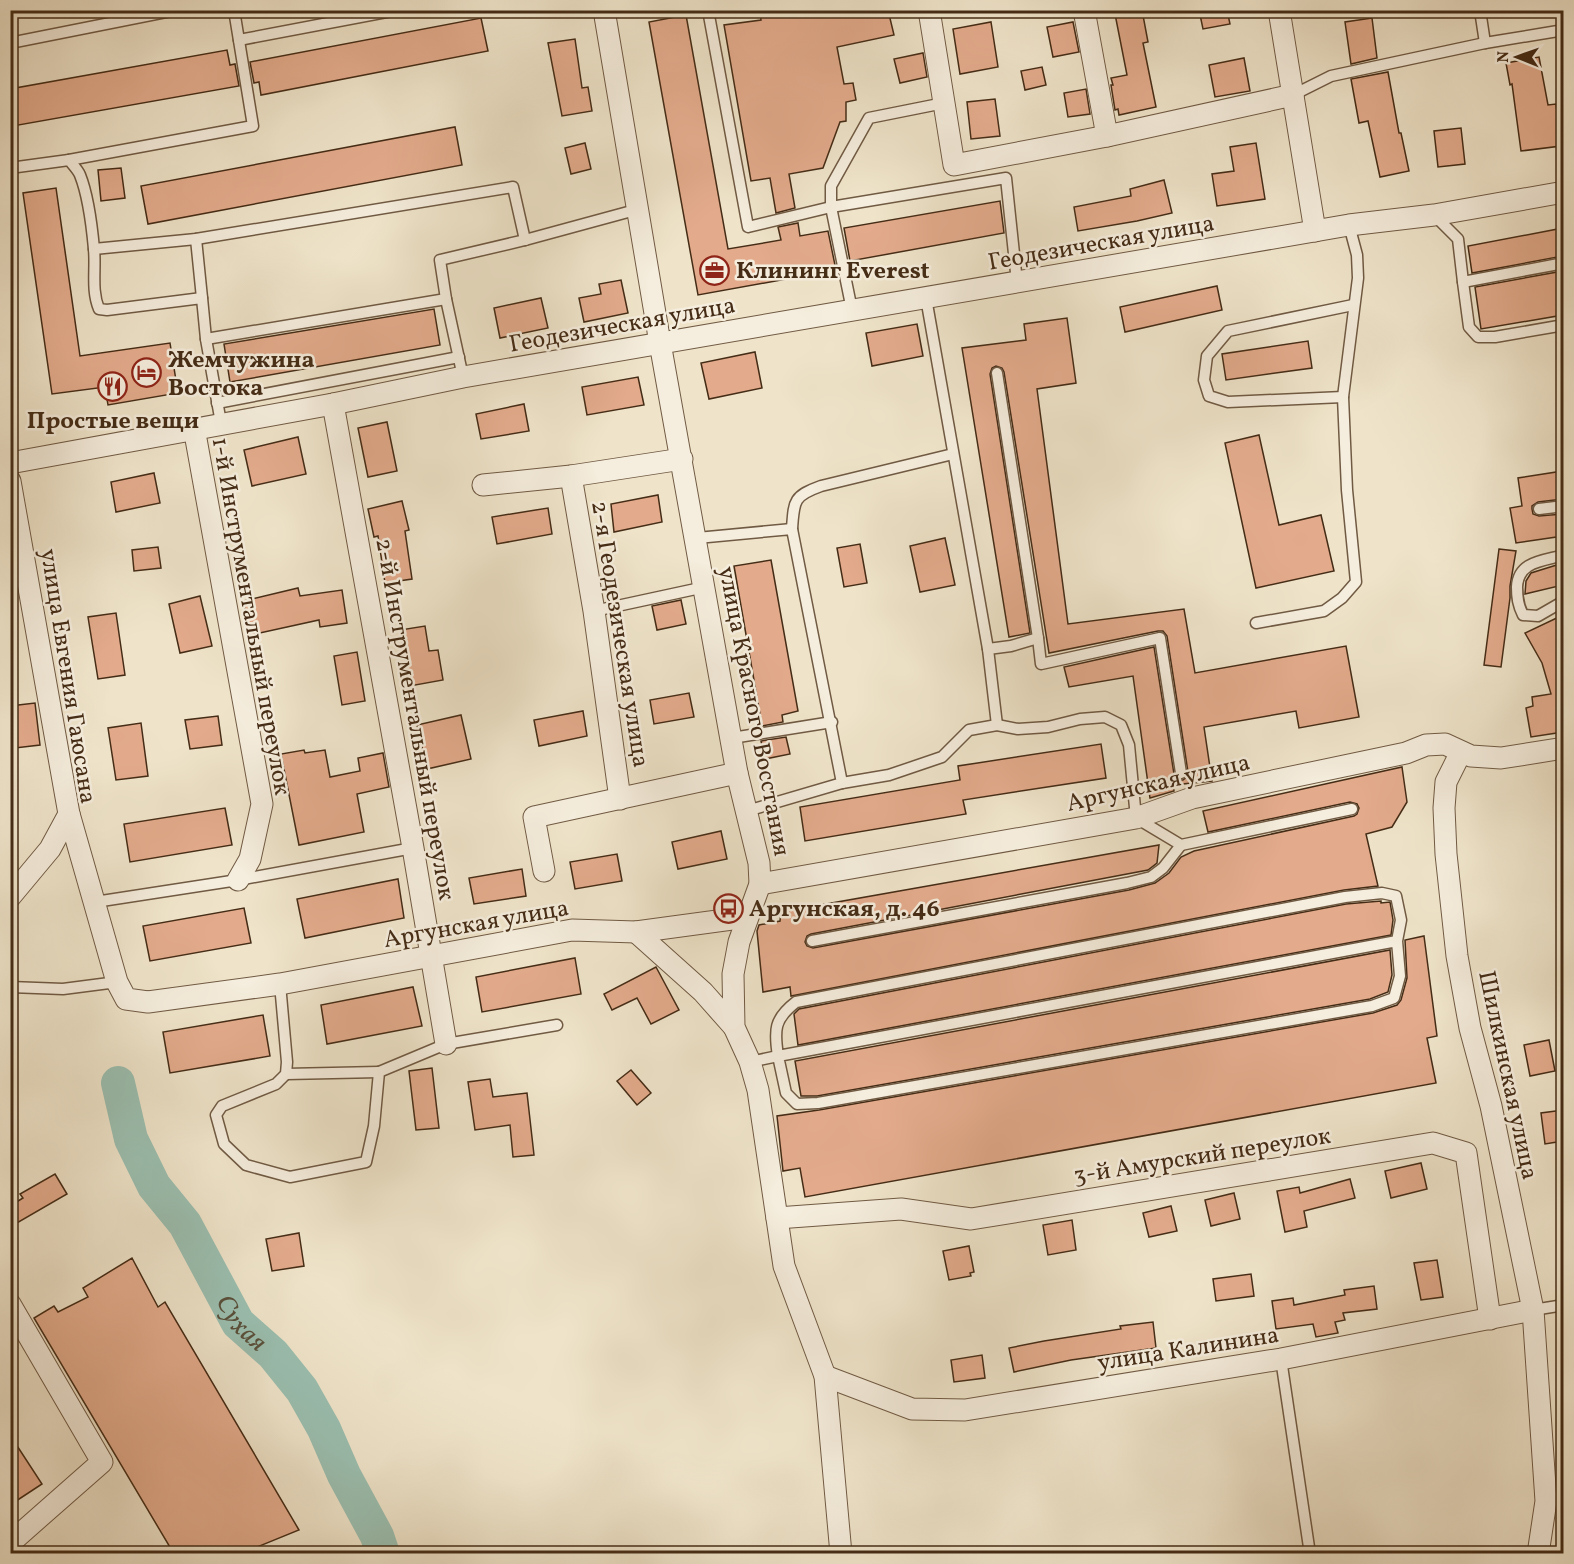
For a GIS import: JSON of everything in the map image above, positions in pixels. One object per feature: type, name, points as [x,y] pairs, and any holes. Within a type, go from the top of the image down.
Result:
[{"type":"street","name":"улица Красного Восстания","points":[[604,10],[660,343],[697,538],[737,773],[759,863],[760,884],[739,942],[733,974],[734,1027],[750,1062],[758,1090],[784,1266],[825,1376],[842,1554]]},
{"type":"street","points":[[929,10],[954,165],[1107,136],[1293,95]]},
{"type":"street","points":[[1084,10],[1107,136]]},
{"type":"street","points":[[1279,10],[1315,231]]},
{"type":"street","name":"Геодезическая улица","points":[[10,463],[194,428],[219,413],[333,404],[461,367],[660,343],[1349,225],[1434,215],[1563,192]]},
{"type":"street","name":"2-й Инструментальный переулок","points":[[333,404],[446,1044]]},
{"type":"street","name":"1-й Инструментальный переулок","points":[[194,428],[262,804],[250,859],[238,880]]},
{"type":"street","points":[[483,485],[571,476],[682,459]]},
{"type":"street","name":"2-я Геодезическая улица","points":[[571,476],[594,611],[620,799]]},
{"type":"street","name":"улица Евгения Гаюсана","points":[[10,481],[69,814],[50,849],[10,897]]},
{"type":"street","name":"Аргунская улица","points":[[760,884],[1136,818],[1192,798],[1406,753],[1426,745],[1445,744],[1472,756],[1501,758],[1563,748]]},
{"type":"street","name":"Шилкинская улица","points":[[1461,752],[1446,782],[1444,808],[1446,854],[1457,956],[1470,1028],[1491,1106],[1533,1310],[1546,1501],[1538,1554]]},
{"type":"street","points":[[544,871],[534,817],[737,773]]},
{"type":"street","points":[[69,814],[117,982]]},
{"type":"street","name":"Аргунская улица","points":[[117,982],[126,999],[147,1002],[280,984],[572,930],[636,932],[747,916]]},
{"type":"street","points":[[636,932],[703,992],[734,1027]]},
{"type":"street","name":"3-й Амурский переулок","points":[[777,1218],[901,1209],[971,1219],[1433,1143],[1466,1153],[1490,1319]]},
{"type":"street","points":[[10,1304],[102,1462],[10,1543]]},
{"type":"street","name":"улица Калинина","points":[[825,1376],[912,1409],[965,1410],[1281,1359],[1533,1310]]},
{"type":"lane","points":[[10,43],[176,10]]},
{"type":"lane","points":[[10,168],[69,160],[253,126],[234,10]]},
{"type":"lane","points":[[239,40],[397,10]]},
{"type":"lane","points":[[708,10],[748,227],[831,207],[1006,178],[1017,282]]},
{"type":"lane","points":[[1480,10],[1485,43]]},
{"type":"lane","points":[[1293,95],[1331,76],[1485,43],[1563,30]]},
{"type":"lane","points":[[852,310],[831,207],[831,186],[869,118],[944,103]]},
{"type":"lane","points":[[69,160],[80,173],[85,192],[94,249],[94,280],[99,309],[107,310],[202,298]]},
{"type":"lane","points":[[94,249],[196,239],[513,187],[525,240]]},
{"type":"lane","points":[[196,239],[207,339],[219,413],[461,367],[440,260],[639,209]]},
{"type":"lane","points":[[1434,215],[1458,239],[1470,327],[1478,337],[1495,337],[1563,325]]},
{"type":"lane","points":[[1256,622],[1324,612],[1342,598],[1356,582],[1347,490],[1343,397],[1358,278],[1357,255],[1349,225]]},
{"type":"lane","points":[[1463,282],[1563,263]]},
{"type":"lane","points":[[926,298],[988,650],[998,724]]},
{"type":"lane","points":[[207,339],[446,299]]},
{"type":"lane","points":[[1343,397],[1228,402],[1209,396],[1204,380],[1207,356],[1228,331],[1353,305]]},
{"type":"lane","points":[[998,373],[1041,664],[1160,638],[1181,773]]},
{"type":"lane","points":[[842,783],[832,722],[792,529],[794,504],[803,492],[821,486],[953,454]]},
{"type":"lane","points":[[1539,509],[1563,506]]},
{"type":"lane","points":[[697,538],[792,529]]},
{"type":"lane","points":[[1563,555],[1521,570],[1518,578],[1517,601],[1523,615],[1538,616],[1563,601]]},
{"type":"lane","points":[[594,611],[705,587]]},
{"type":"lane","points":[[988,650],[1038,638]]},
{"type":"lane","points":[[747,811],[842,783],[889,775],[942,757],[969,730],[998,724],[1028,729],[1048,727],[1080,719],[1105,717],[1120,725],[1129,745],[1136,818],[1181,845]]},
{"type":"lane","points":[[732,738],[832,722]]},
{"type":"lane","points":[[812,941],[1127,883],[1151,877],[1163,868],[1181,845],[1352,809]]},
{"type":"lane","points":[[95,902],[238,880],[413,848]]},
{"type":"lane","points":[[1382,893],[1396,896],[1401,920],[1397,941],[1400,976],[1394,998],[1372,1006],[818,1103],[797,1104],[786,1093],[778,1056],[775,1036],[781,1013],[796,1002],[1322,901],[1382,893]]},
{"type":"lane","points":[[750,1062],[1397,941]]},
{"type":"lane","points":[[10,987],[63,989],[117,982]]},
{"type":"lane","points":[[280,984],[286,1074],[276,1084],[222,1106],[216,1115],[224,1144],[246,1165],[290,1177],[366,1162],[374,1126],[379,1072]]},
{"type":"lane","points":[[286,1074],[379,1072],[446,1044],[557,1025]]},
{"type":"lane","name":"улица Калинина","points":[[1533,1310],[1563,1305]]},
{"type":"lane","points":[[1281,1359],[1310,1554]]},
{"type":"building","points":[[760,10],[888,10],[894,35],[837,47],[844,84],[853,83],[856,100],[846,102],[846,121],[840,122],[823,168],[789,174],[795,208],[776,213],[770,178],[751,181],[724,25],[761,20]]},
{"type":"building","points":[[1142,10],[1148,42],[1143,43],[1156,107],[1119,115],[1118,109],[1115,110],[1111,78],[1127,75],[1115,14]]},
{"type":"building","points":[[1199,10],[1227,10],[1230,24],[1203,29]]},
{"type":"building","points":[[686,15],[728,249],[781,240],[778,227],[798,223],[800,236],[828,231],[836,270],[698,295],[649,22]]},
{"type":"building","points":[[481,18],[488,51],[261,95],[259,82],[254,83],[250,62]]},
{"type":"building","points":[[1372,18],[1377,58],[1351,64],[1345,22]]},
{"type":"building","points":[[991,22],[998,67],[960,74],[953,29]]},
{"type":"building","points":[[1073,22],[1079,52],[1053,57],[1047,27]]},
{"type":"building","points":[[575,39],[582,88],[588,87],[592,111],[562,116],[548,43]]},
{"type":"building","points":[[227,50],[230,65],[235,64],[239,86],[13,126],[10,89]]},
{"type":"building","points":[[923,53],[927,77],[900,83],[894,59]]},
{"type":"building","points":[[1539,57],[1548,105],[1556,104],[1561,146],[1521,151],[1512,84],[1510,85],[1506,63]]},
{"type":"building","points":[[1244,58],[1250,91],[1215,97],[1209,65]]},
{"type":"building","points":[[1042,67],[1046,85],[1025,90],[1021,71]]},
{"type":"building","points":[[1388,72],[1399,133],[1401,133],[1409,171],[1380,177],[1368,121],[1359,123],[1351,79]]},
{"type":"building","points":[[1086,89],[1090,114],[1068,117],[1064,93]]},
{"type":"building","points":[[995,99],[1000,136],[971,139],[967,102]]},
{"type":"building","points":[[455,127],[462,165],[148,224],[141,186]]},
{"type":"building","points":[[1461,128],[1465,164],[1438,167],[1434,131]]},
{"type":"building","points":[[585,143],[591,169],[571,174],[565,148]]},
{"type":"building","points":[[1256,143],[1265,199],[1217,206],[1212,174],[1234,171],[1230,147]]},
{"type":"building","points":[[121,168],[125,198],[101,201],[98,170]]},
{"type":"building","points":[[1164,180],[1172,213],[1078,231],[1074,207],[1131,196],[1130,189]]},
{"type":"building","points":[[56,188],[80,356],[170,343],[178,393],[108,405],[105,387],[52,394],[23,193]]},
{"type":"building","points":[[1000,201],[1004,233],[850,261],[844,228]]},
{"type":"building","points":[[1563,228],[1563,256],[1472,273],[1468,246]]},
{"type":"building","points":[[1563,271],[1563,315],[1481,329],[1475,287]]},
{"type":"building","points":[[621,280],[628,313],[584,322],[579,298],[601,294],[599,284]]},
{"type":"building","points":[[1217,286],[1222,310],[1125,332],[1120,307]]},
{"type":"building","points":[[541,298],[548,328],[500,338],[494,308]]},
{"type":"building","points":[[434,309],[440,345],[230,382],[224,344]]},
{"type":"building","points":[[1067,318],[1076,383],[1037,389],[1068,624],[1184,609],[1195,673],[1346,646],[1359,717],[1299,728],[1296,711],[1204,727],[1212,781],[1173,785],[1174,791],[1150,798],[1133,676],[1069,687],[1064,667],[1154,647],[1174,774],[1178,780],[1183,780],[1188,776],[1188,772],[1167,636],[1163,631],[1158,631],[1049,653],[1004,372],[1002,368],[996,366],[992,368],[990,374],[1030,633],[1009,637],[962,348],[1026,340],[1024,324]]},
{"type":"building","points":[[917,324],[923,356],[872,366],[866,333]]},
{"type":"building","points":[[1308,341],[1312,368],[1226,380],[1222,354]]},
{"type":"building","points":[[755,352],[762,388],[709,399],[701,363]]},
{"type":"building","points":[[638,377],[644,405],[587,415],[582,387]]},
{"type":"building","points":[[524,404],[529,431],[481,439],[476,414]]},
{"type":"building","points":[[387,422],[397,471],[368,477],[358,428]]},
{"type":"building","points":[[1259,435],[1279,525],[1321,515],[1334,571],[1256,588],[1225,443]]},
{"type":"building","points":[[298,437],[306,474],[252,486],[244,450]]},
{"type":"building","points":[[1563,471],[1563,499],[1538,502],[1532,506],[1532,509],[1533,514],[1539,516],[1563,514],[1563,536],[1516,543],[1510,508],[1522,506],[1518,478]]},
{"type":"building","points":[[154,473],[160,503],[116,512],[111,482]]},
{"type":"building","points":[[658,495],[662,522],[614,532],[611,504]]},
{"type":"building","points":[[402,501],[409,530],[405,531],[412,579],[385,583],[378,536],[374,537],[368,509]]},
{"type":"building","points":[[548,508],[552,534],[497,544],[492,517]]},
{"type":"building","points":[[945,538],[955,585],[920,592],[910,546]]},
{"type":"building","points":[[860,544],[867,583],[844,587],[837,548]]},
{"type":"building","points":[[158,547],[161,568],[134,571],[132,550]]},
{"type":"building","points":[[1499,549],[1516,551],[1501,667],[1484,665]]},
{"type":"building","points":[[771,560],[798,711],[782,715],[783,722],[762,726],[734,566]]},
{"type":"building","points":[[1563,563],[1563,585],[1525,594],[1526,581],[1531,573]]},
{"type":"building","points":[[298,588],[300,596],[342,590],[347,623],[320,627],[319,620],[251,635],[243,601]]},
{"type":"building","points":[[200,596],[212,646],[180,653],[169,604]]},
{"type":"building","points":[[681,600],[686,624],[657,630],[652,606]]},
{"type":"building","points":[[116,613],[125,675],[98,679],[88,617]]},
{"type":"building","points":[[1563,615],[1563,732],[1531,737],[1526,708],[1533,706],[1532,697],[1551,694],[1542,663],[1525,633]]},
{"type":"building","points":[[425,626],[429,651],[438,650],[443,680],[410,686],[400,630]]},
{"type":"building","points":[[357,652],[365,701],[342,705],[334,656]]},
{"type":"building","points":[[689,693],[694,717],[654,724],[650,700]]},
{"type":"building","points":[[35,703],[40,745],[15,748],[10,706]]},
{"type":"building","points":[[583,711],[587,736],[539,746],[534,720]]},
{"type":"building","points":[[461,715],[471,759],[427,769],[417,725]]},
{"type":"building","points":[[218,716],[222,745],[190,749],[185,720]]},
{"type":"building","points":[[141,723],[148,776],[116,780],[108,728]]},
{"type":"building","points":[[786,737],[790,754],[765,759],[761,741]]},
{"type":"building","points":[[1101,744],[1106,778],[963,800],[966,814],[805,841],[800,807],[960,780],[958,766]]},
{"type":"building","points":[[304,750],[305,753],[325,750],[330,777],[360,771],[358,758],[383,753],[389,787],[357,794],[364,832],[299,845],[281,754]]},
{"type":"building","points":[[1402,767],[1407,802],[1392,827],[1366,834],[1378,886],[1344,890],[791,996],[790,987],[763,992],[757,931],[759,925],[780,921],[781,912],[1159,845],[1157,863],[1148,870],[811,934],[807,936],[805,942],[807,946],[813,948],[1129,890],[1155,883],[1169,873],[1181,857],[1194,851],[1354,816],[1359,808],[1357,804],[1350,802],[1208,832],[1203,811]]},
{"type":"building","points":[[225,808],[232,845],[130,862],[124,824]]},
{"type":"building","points":[[721,831],[727,859],[678,869],[672,842]]},
{"type":"building","points":[[617,854],[622,881],[575,889],[570,862]]},
{"type":"building","points":[[522,869],[526,896],[474,904],[469,878]]},
{"type":"building","points":[[398,879],[404,918],[305,938],[297,899]]},
{"type":"building","points":[[1381,901],[1381,903],[1390,902],[1393,920],[1391,935],[798,1045],[794,1014],[799,1009],[1346,904]]},
{"type":"building","points":[[244,908],[251,943],[150,961],[143,926]]},
{"type":"building","points":[[1424,936],[1437,1036],[1427,1038],[1436,1083],[805,1197],[800,1168],[783,1171],[777,1116],[1373,1013],[1397,1005],[1401,1000],[1407,978],[1405,940]]},
{"type":"building","points":[[1390,950],[1392,975],[1388,992],[1370,999],[817,1096],[801,1096],[795,1061]]},
{"type":"building","points":[[575,958],[581,994],[482,1012],[476,977]]},
{"type":"building","points":[[656,967],[679,1010],[651,1024],[637,998],[612,1010],[604,994]]},
{"type":"building","points":[[413,987],[422,1026],[327,1044],[321,1005]]},
{"type":"building","points":[[263,1015],[270,1056],[170,1073],[163,1032]]},
{"type":"building","points":[[1549,1040],[1555,1071],[1530,1076],[1524,1045]]},
{"type":"building","points":[[432,1068],[439,1128],[416,1130],[409,1071]]},
{"type":"building","points":[[631,1070],[651,1093],[637,1105],[617,1081]]},
{"type":"building","points":[[490,1079],[493,1097],[527,1093],[534,1155],[513,1157],[510,1125],[475,1130],[468,1082]]},
{"type":"building","points":[[1563,1110],[1563,1141],[1545,1144],[1541,1113]]},
{"type":"building","points":[[1421,1163],[1427,1189],[1391,1198],[1385,1171]]},
{"type":"building","points":[[55,1174],[67,1194],[10,1227],[10,1206],[23,1198],[20,1194]]},
{"type":"building","points":[[1350,1179],[1355,1198],[1304,1211],[1307,1227],[1285,1232],[1277,1191],[1299,1187],[1300,1193]]},
{"type":"building","points":[[1234,1193],[1240,1219],[1211,1226],[1205,1200]]},
{"type":"building","points":[[1171,1206],[1177,1231],[1149,1237],[1143,1213]]},
{"type":"building","points":[[1072,1220],[1076,1250],[1048,1255],[1043,1225]]},
{"type":"building","points":[[299,1233],[304,1266],[272,1271],[266,1239]]},
{"type":"building","points":[[969,1246],[974,1272],[970,1273],[971,1276],[949,1280],[943,1251]]},
{"type":"building","points":[[132,1258],[158,1307],[165,1302],[299,1530],[240,1554],[174,1554],[34,1318],[54,1306],[58,1312],[88,1297],[83,1288]]},
{"type":"building","points":[[1437,1260],[1443,1297],[1421,1300],[1414,1263]]},
{"type":"building","points":[[1251,1274],[1254,1296],[1216,1301],[1213,1279]]},
{"type":"building","points":[[1374,1286],[1377,1309],[1343,1313],[1345,1320],[1335,1322],[1338,1333],[1316,1337],[1313,1324],[1276,1329],[1272,1301],[1293,1298],[1294,1305],[1345,1295],[1344,1290]]},
{"type":"building","points":[[1153,1322],[1156,1348],[1071,1360],[1014,1372],[1009,1348],[1121,1329],[1120,1326]]},
{"type":"building","points":[[982,1355],[985,1378],[954,1382],[951,1360]]},
{"type":"building","points":[[10,1435],[42,1484],[10,1505]]},
{"type":"waterway","name":"Сухая","points":[[118,1083],[131,1139],[154,1186],[185,1224],[238,1323],[273,1354],[302,1390],[377,1536],[383,1554]]},
{"type":"place","name":"Клининг Everest","points":[[715,270]]},
{"type":"place","name":"Жемчужина Востока","points":[[147,373]]},
{"type":"place","name":"Простые вещи","points":[[113,387]]},
{"type":"place","name":"Аргунская, д. 46","points":[[728,908]]}]
